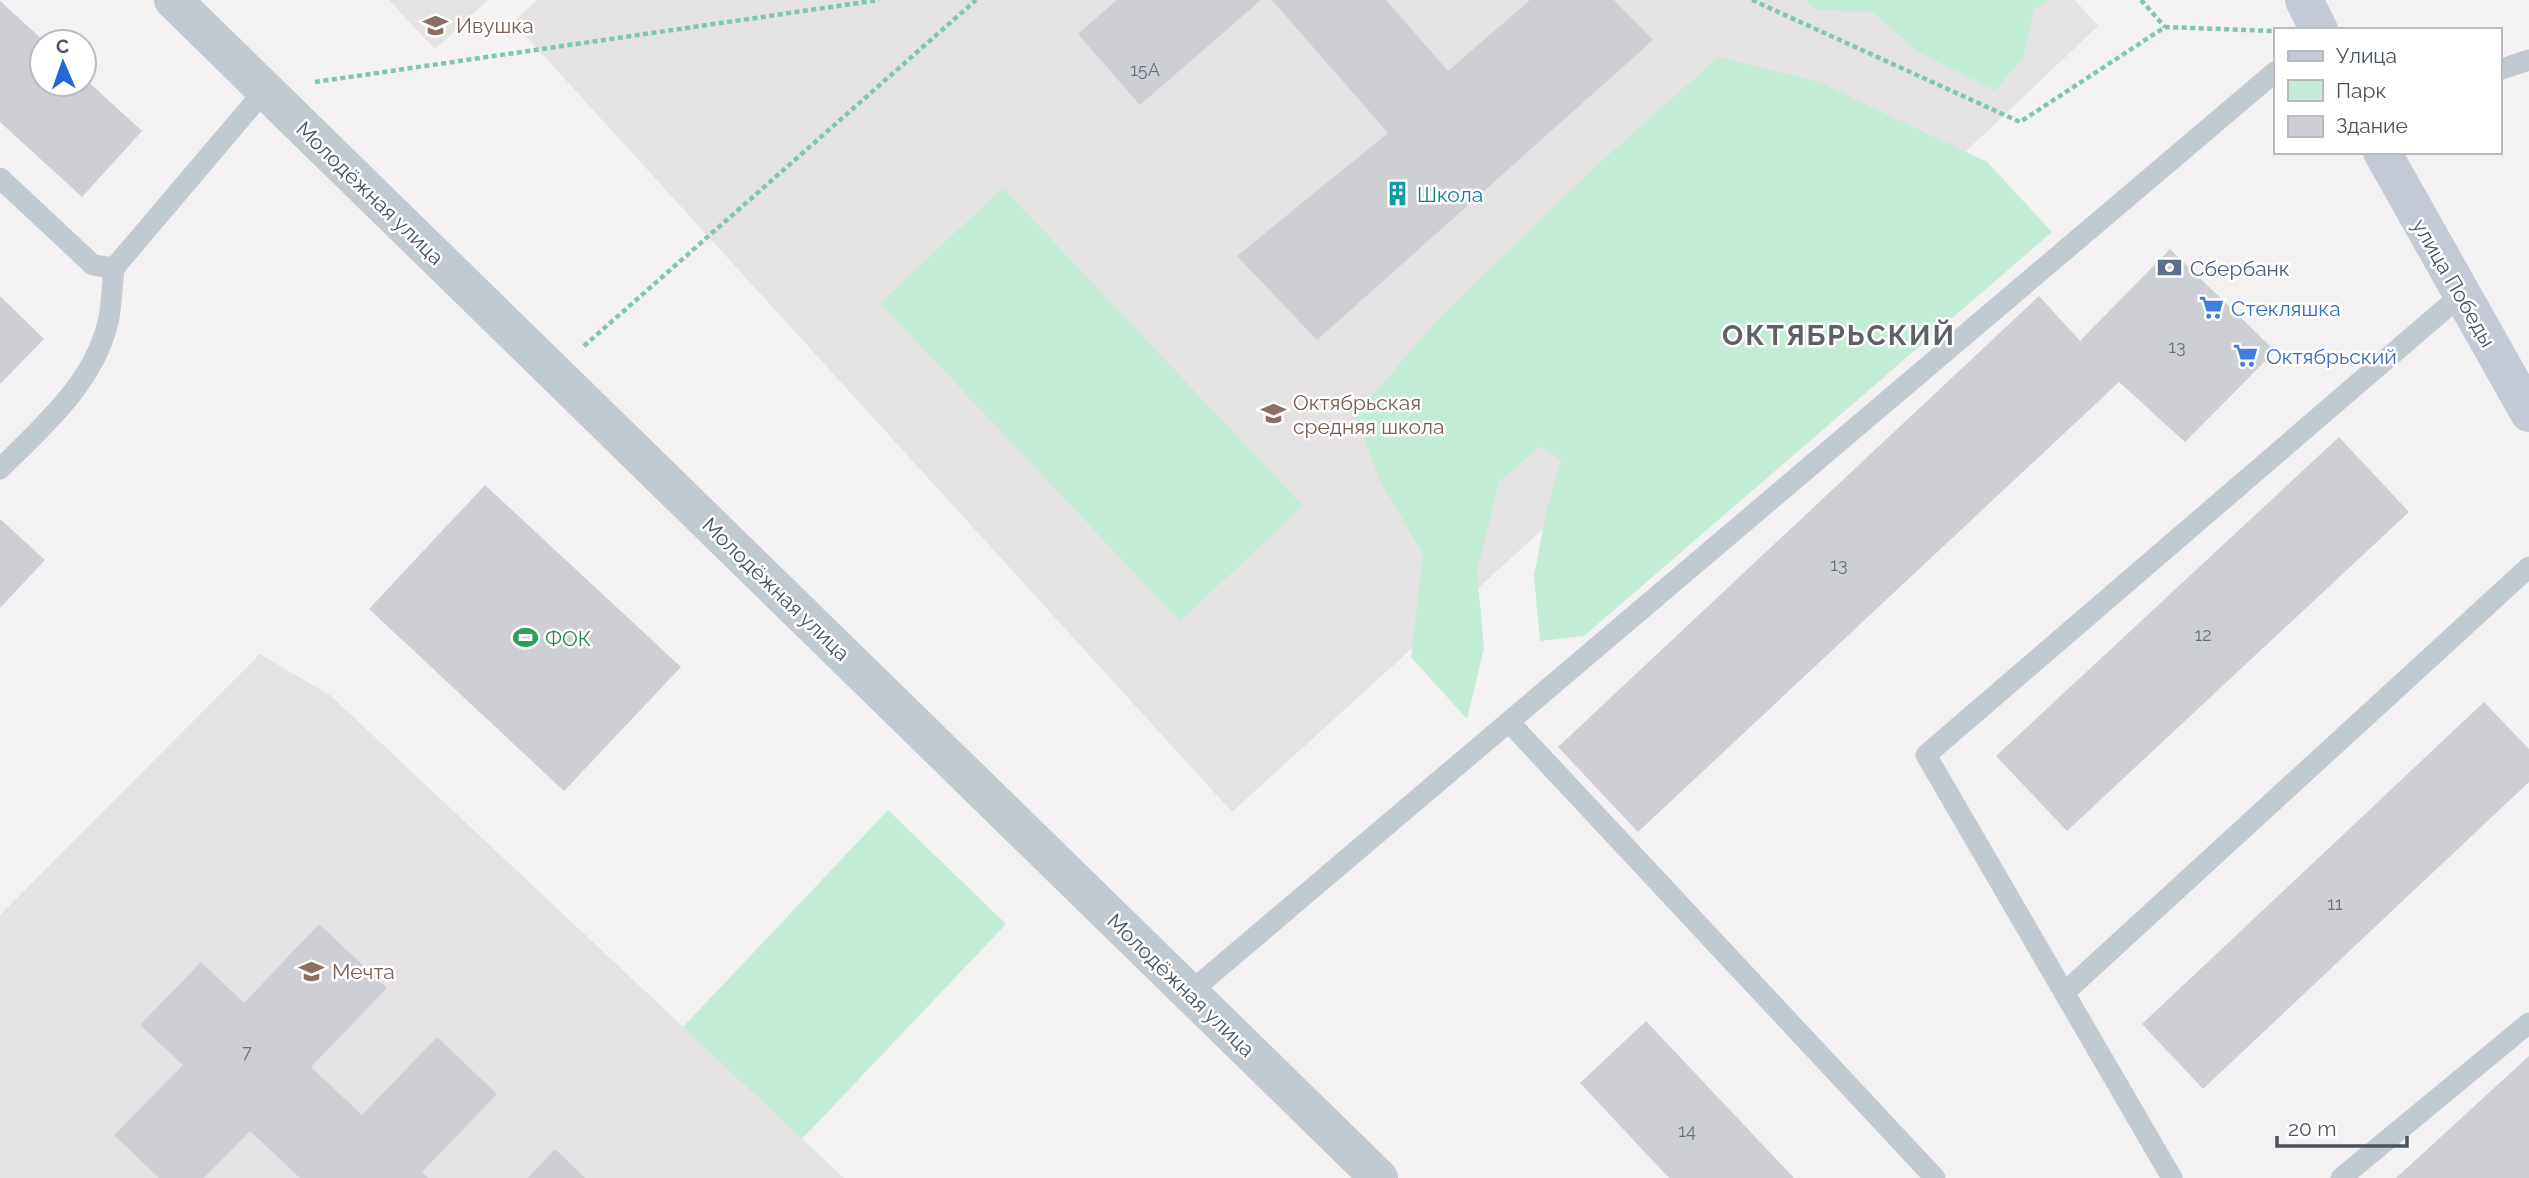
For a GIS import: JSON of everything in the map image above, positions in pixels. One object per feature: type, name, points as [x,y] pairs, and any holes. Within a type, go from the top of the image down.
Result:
[{"type":"street","name":"Молодёжная улица","points":[[173,0],[1379,1178]]},
{"type":"street","points":[[2304,0],[2318,28]]},
{"type":"street","name":"улица Победы","points":[[2383,154],[2529,413]]},
{"type":"lane","points":[[2501,69],[2529,60]]},
{"type":"lane","points":[[1189,992],[2274,73]]},
{"type":"lane","points":[[0,469],[65,404],[93,359],[108,322],[114,268],[265,90]]},
{"type":"lane","points":[[0,178],[93,265],[114,268]]},
{"type":"lane","points":[[2172,1178],[1926,755],[2461,295]]},
{"type":"lane","points":[[2064,993],[2529,567]]},
{"type":"lane","points":[[1508,722],[1935,1178]]},
{"type":"lane","points":[[2341,1178],[2529,1023]]},
{"type":"path","points":[[265,90],[879,0]]},
{"type":"path","points":[[554,373],[976,0]]},
{"type":"path","points":[[1752,0],[2020,122],[2165,27],[2274,32]]},
{"type":"path","points":[[2141,0],[2165,27]]},
{"type":"shaded area","name":"Ивушка","points":[[389,0],[488,0],[435,49]]},
{"type":"shaded area","name":"Октябрьская средняя школа","points":[[537,0],[2075,0],[2098,26],[1790,318],[1565,509],[1232,812],[513,22]]},
{"type":"shaded area","name":"Мечта","points":[[260,654],[331,696],[844,1178],[0,1178],[0,915]]},
{"type":"green space","points":[[1806,0],[2049,0],[2034,9],[2023,58],[1995,91],[1920,53],[1872,12],[1816,10]]},
{"type":"green space","points":[[1718,57],[1819,82],[1987,162],[2052,232],[1584,636],[1540,641],[1534,576],[1547,508],[1561,460],[1540,446],[1499,482],[1477,572],[1484,648],[1467,719],[1411,657],[1423,554],[1380,481],[1355,416],[1438,319],[1593,169]]},
{"type":"green space","points":[[1003,188],[1303,506],[1180,621],[880,303]]},
{"type":"green space","points":[[888,810],[1006,924],[802,1139],[683,1027]]},
{"type":"building","points":[[1117,0],[1261,0],[1140,105],[1078,34]]},
{"type":"building","name":"Школа","points":[[1272,0],[1386,0],[1448,71],[1530,0],[1614,0],[1653,40],[1317,340],[1237,256],[1388,133]]},
{"type":"building","points":[[0,1],[30,28],[28,98],[98,98],[98,91],[142,131],[82,197],[0,122]]},
{"type":"building","points":[[2170,249],[2275,351],[2185,442],[2119,382],[1638,832],[1558,747],[2039,296],[2080,341]]},
{"type":"building","points":[[0,296],[44,339],[0,384]]},
{"type":"building","points":[[2339,437],[2409,512],[2067,831],[1996,756]]},
{"type":"building","name":"ФОК","points":[[485,485],[681,667],[564,791],[369,609]]},
{"type":"building","points":[[0,519],[45,560],[0,608]]},
{"type":"building","points":[[2484,702],[2529,749],[2529,782],[2203,1089],[2142,1024]]},
{"type":"building","points":[[319,924],[387,988],[311,1067],[362,1115],[437,1037],[497,1094],[422,1172],[428,1178],[300,1178],[250,1131],[204,1178],[159,1178],[114,1135],[183,1065],[140,1025],[201,962],[244,1003]]},
{"type":"building","points":[[1646,1021],[1794,1178],[1669,1178],[1580,1083]]},
{"type":"building","points":[[2529,1056],[2529,1178],[2396,1178]]},
{"type":"building","points":[[555,1149],[585,1178],[528,1178]]},
{"type":"place","name":"Ивушка","points":[[436,25]]},
{"type":"place","name":"Школа","points":[[1397,194]]},
{"type":"place","name":"Сбербанк","points":[[2170,268]]},
{"type":"place","name":"Стекляшка","points":[[2211,308]]},
{"type":"place","name":"Октябрьский","points":[[2246,356]]},
{"type":"place","name":"Октябрьская средняя школа","points":[[1273,414]]},
{"type":"place","name":"ФОК","points":[[525,638]]},
{"type":"place","name":"Мечта","points":[[312,971]]},
{"type":"district","name":"ОКТЯБРЬСКИЙ","points":[[1839,335]]}]
